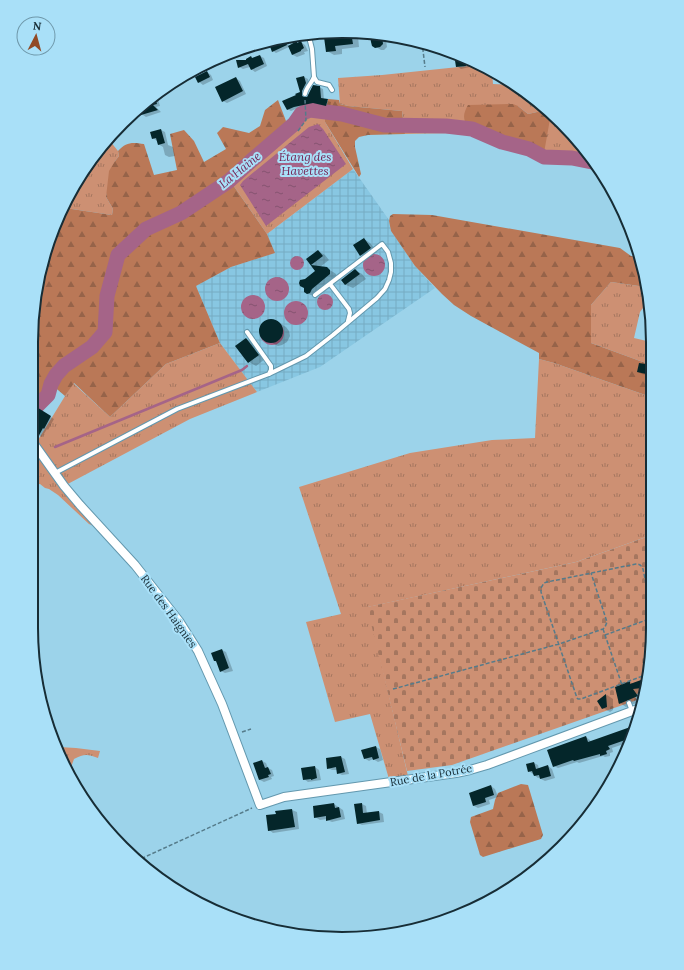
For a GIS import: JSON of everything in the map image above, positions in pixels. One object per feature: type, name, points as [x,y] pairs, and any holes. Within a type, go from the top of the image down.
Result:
[{"type":"street","name":"Rue des Haignies","points":[[38,450],[64,486],[135,565],[179,621],[202,657],[222,704],[260,805]]},
{"type":"street","name":"Rue de la Potrée","points":[[260,805],[284,797],[470,770],[487,765],[630,707],[636,707]]},
{"type":"lane","points":[[310,40],[312,49],[314,77],[317,82],[328,85],[332,90]]},
{"type":"lane","points":[[305,94],[314,77]]},
{"type":"lane","points":[[55,473],[177,409],[269,374],[306,356],[377,298],[385,289],[391,272],[391,263],[388,252],[382,244],[315,295]]},
{"type":"lane","points":[[330,284],[349,309],[350,313],[348,322]]},
{"type":"lane","points":[[247,332],[271,366],[269,374]]},
{"type":"path","points":[[423,49],[425,67]]},
{"type":"path","points":[[298,131],[306,120],[305,94]]},
{"type":"path","points":[[642,676],[582,699],[578,699],[541,592],[541,588],[544,583],[547,582],[636,564],[641,565],[646,587]]},
{"type":"path","points":[[393,689],[559,644],[602,629],[605,627],[607,622],[591,573]]},
{"type":"path","points":[[605,635],[646,620]]},
{"type":"path","points":[[602,629],[622,684]]},
{"type":"path","points":[[234,735],[251,729]]},
{"type":"path","points":[[143,858],[210,826],[260,805]]},
{"type":"shaded area","points":[[353,169],[389,220],[391,231],[415,266],[435,288],[320,367],[257,392],[220,343],[196,286],[231,267],[274,253],[267,234]]},
{"type":"green space","points":[[468,65],[493,78],[493,84],[503,84],[511,89],[542,113],[571,142],[589,166],[560,159],[540,159],[507,148],[476,135],[454,133],[405,134],[402,111],[340,104],[338,78],[382,75]],"holes":[[[518,106],[528,114],[537,112],[543,153],[528,147]]]},
{"type":"green space","points":[[328,99],[339,100],[340,104],[348,106],[402,111],[405,134],[368,135],[359,137],[355,141],[355,147],[361,174],[359,177],[325,122]]},
{"type":"green space","points":[[278,100],[286,121],[283,134],[286,138],[233,185],[267,234],[275,253],[231,267],[196,286],[220,343],[166,364],[110,417],[74,383],[65,396],[49,384],[47,394],[38,402],[39,322],[44,283],[54,244],[69,209],[112,215],[113,209],[106,197],[109,171],[119,156],[118,151],[127,144],[144,144],[154,175],[177,170],[170,134],[184,130],[194,141],[204,162],[226,149],[217,133],[223,127],[249,133],[260,126],[265,110]]},
{"type":"green space","points":[[513,104],[528,114],[541,113],[550,120],[544,153],[502,140],[467,125],[464,117],[468,105]]},
{"type":"green space","name":"Étang des Havettes","points":[[308,114],[325,114],[325,122],[353,169],[267,234],[233,185],[286,138],[283,134],[286,121]]},
{"type":"green space","points":[[112,143],[118,151],[119,156],[115,161],[106,197],[113,209],[112,215],[69,209],[89,173]]},
{"type":"green space","points":[[393,214],[432,215],[620,248],[634,256],[641,286],[611,282],[591,305],[591,343],[646,363],[646,395],[539,359],[539,353],[471,316],[454,305],[415,266],[391,231],[389,221],[390,216]]},
{"type":"green space","points":[[611,282],[641,286],[644,307],[640,312],[634,338],[646,341],[646,363],[591,343],[591,305]]},
{"type":"green space","points":[[220,343],[257,392],[190,419],[64,486],[38,449],[38,440],[73,383],[110,417],[166,364]]},
{"type":"green space","points":[[539,359],[646,395],[646,537],[576,562],[368,607],[408,776],[389,779],[370,714],[335,722],[306,622],[341,614],[299,487],[410,453],[492,440],[535,438]]},
{"type":"green space","points":[[38,452],[98,528],[89,524],[58,495],[38,484]]},
{"type":"green space","points":[[646,537],[645,648],[639,693],[634,695],[637,700],[452,765],[407,771],[367,607],[576,562]]},
{"type":"green space","points":[[62,747],[100,751],[98,758],[86,755],[74,759],[71,766]]},
{"type":"green space","points":[[521,784],[528,785],[543,835],[541,839],[483,857],[480,855],[470,822],[471,817],[493,809],[498,793]]},
{"type":"water","name":"Étang des Havettes","points":[[318,124],[323,129],[346,164],[266,226],[240,185],[309,127]]},
{"type":"water","points":[[374,254],[382,257],[385,265],[382,273],[374,276],[366,273],[363,265],[366,257]]},
{"type":"water","points":[[294,256],[300,256],[304,260],[304,266],[300,270],[294,270],[290,266],[290,260]]},
{"type":"water","points":[[277,277],[285,281],[289,289],[285,297],[277,301],[269,297],[265,289],[269,281]]},
{"type":"water","points":[[325,294],[332,299],[333,302],[328,309],[325,310],[318,305],[317,302],[322,295]]},
{"type":"water","points":[[253,295],[262,298],[265,307],[262,316],[253,319],[244,316],[241,307],[244,298]]},
{"type":"water","points":[[296,301],[304,305],[308,313],[304,321],[296,325],[288,321],[284,313],[288,305]]},
{"type":"water","points":[[272,321],[277,322],[283,328],[283,338],[277,344],[272,345],[267,344],[261,338],[260,333],[261,328],[267,322]]},
{"type":"building","points":[[324,39],[352,39],[353,44],[335,46],[336,51],[326,52]]},
{"type":"building","points":[[371,40],[383,41],[383,44],[380,47],[375,48],[372,46]]},
{"type":"building","points":[[301,41],[304,48],[292,55],[288,46],[295,42]]},
{"type":"building","points":[[286,43],[287,45],[272,52],[270,47]]},
{"type":"building","points":[[260,55],[264,64],[251,70],[248,64],[238,68],[236,60],[246,60],[251,56],[252,58]]},
{"type":"building","points":[[455,60],[466,64],[466,66],[456,67]]},
{"type":"building","points":[[207,71],[210,77],[198,83],[195,77]]},
{"type":"building","points":[[304,76],[306,83],[302,91],[302,96],[307,97],[313,85],[320,86],[321,98],[328,99],[326,106],[313,103],[287,110],[282,101],[300,92],[296,78]]},
{"type":"building","points":[[236,77],[243,91],[222,102],[215,87]]},
{"type":"building","points":[[156,102],[157,104],[153,105],[158,110],[141,115]]},
{"type":"building","points":[[161,129],[165,143],[158,145],[156,138],[152,139],[150,132]]},
{"type":"building","points":[[364,238],[371,248],[360,256],[353,245]]},
{"type":"building","points":[[318,250],[323,256],[311,265],[327,267],[330,270],[330,274],[312,289],[310,293],[307,294],[304,292],[304,288],[300,286],[299,283],[300,280],[305,279],[315,271],[306,259]]},
{"type":"building","points":[[355,269],[360,274],[345,285],[341,280]]},
{"type":"building","points":[[271,319],[276,320],[282,326],[282,336],[276,342],[271,343],[266,342],[260,336],[259,331],[260,326],[266,320]]},
{"type":"building","points":[[246,338],[259,355],[248,363],[235,346]]},
{"type":"building","points":[[639,363],[646,364],[646,374],[637,372]]},
{"type":"building","points":[[38,408],[51,416],[44,429],[43,428],[38,437]]},
{"type":"building","points":[[222,649],[229,668],[220,672],[211,653]]},
{"type":"building","points":[[641,680],[640,688],[633,689],[638,696],[619,704],[615,687],[630,681],[630,684]]},
{"type":"building","points":[[606,694],[607,707],[602,709],[597,701]]},
{"type":"building","points":[[629,727],[624,740],[608,746],[610,749],[606,751],[607,754],[600,756],[600,754],[573,760],[553,767],[547,750],[586,736],[588,742]]},
{"type":"building","points":[[376,746],[379,758],[373,760],[372,757],[364,759],[361,750]]},
{"type":"building","points":[[341,756],[345,772],[337,774],[336,767],[327,769],[326,758]]},
{"type":"building","points":[[262,760],[265,768],[268,767],[271,774],[268,775],[269,777],[259,780],[253,763]]},
{"type":"building","points":[[534,762],[536,769],[548,765],[551,776],[540,779],[539,775],[534,776],[532,771],[528,772],[526,764]]},
{"type":"building","points":[[315,766],[317,778],[303,780],[301,768]]},
{"type":"building","points":[[491,785],[494,795],[485,798],[486,802],[473,806],[469,793]]},
{"type":"building","points":[[334,803],[335,808],[339,807],[341,817],[326,821],[326,816],[314,818],[313,806]]},
{"type":"building","points":[[362,803],[363,813],[379,811],[380,820],[357,824],[354,804]]},
{"type":"building","points":[[292,809],[295,827],[268,831],[266,815],[276,814],[275,811]]},
{"type":"waterway","name":"La Haine","points":[[38,405],[48,395],[51,384],[56,375],[64,366],[92,347],[105,332],[107,296],[118,255],[146,229],[181,213],[229,181],[294,124],[301,114],[305,112],[310,110],[342,114],[384,125],[446,126],[472,129],[502,142],[529,149],[544,157],[572,158],[586,161]]},
{"type":"waterway","points":[[55,447],[242,370],[247,366]]}]
